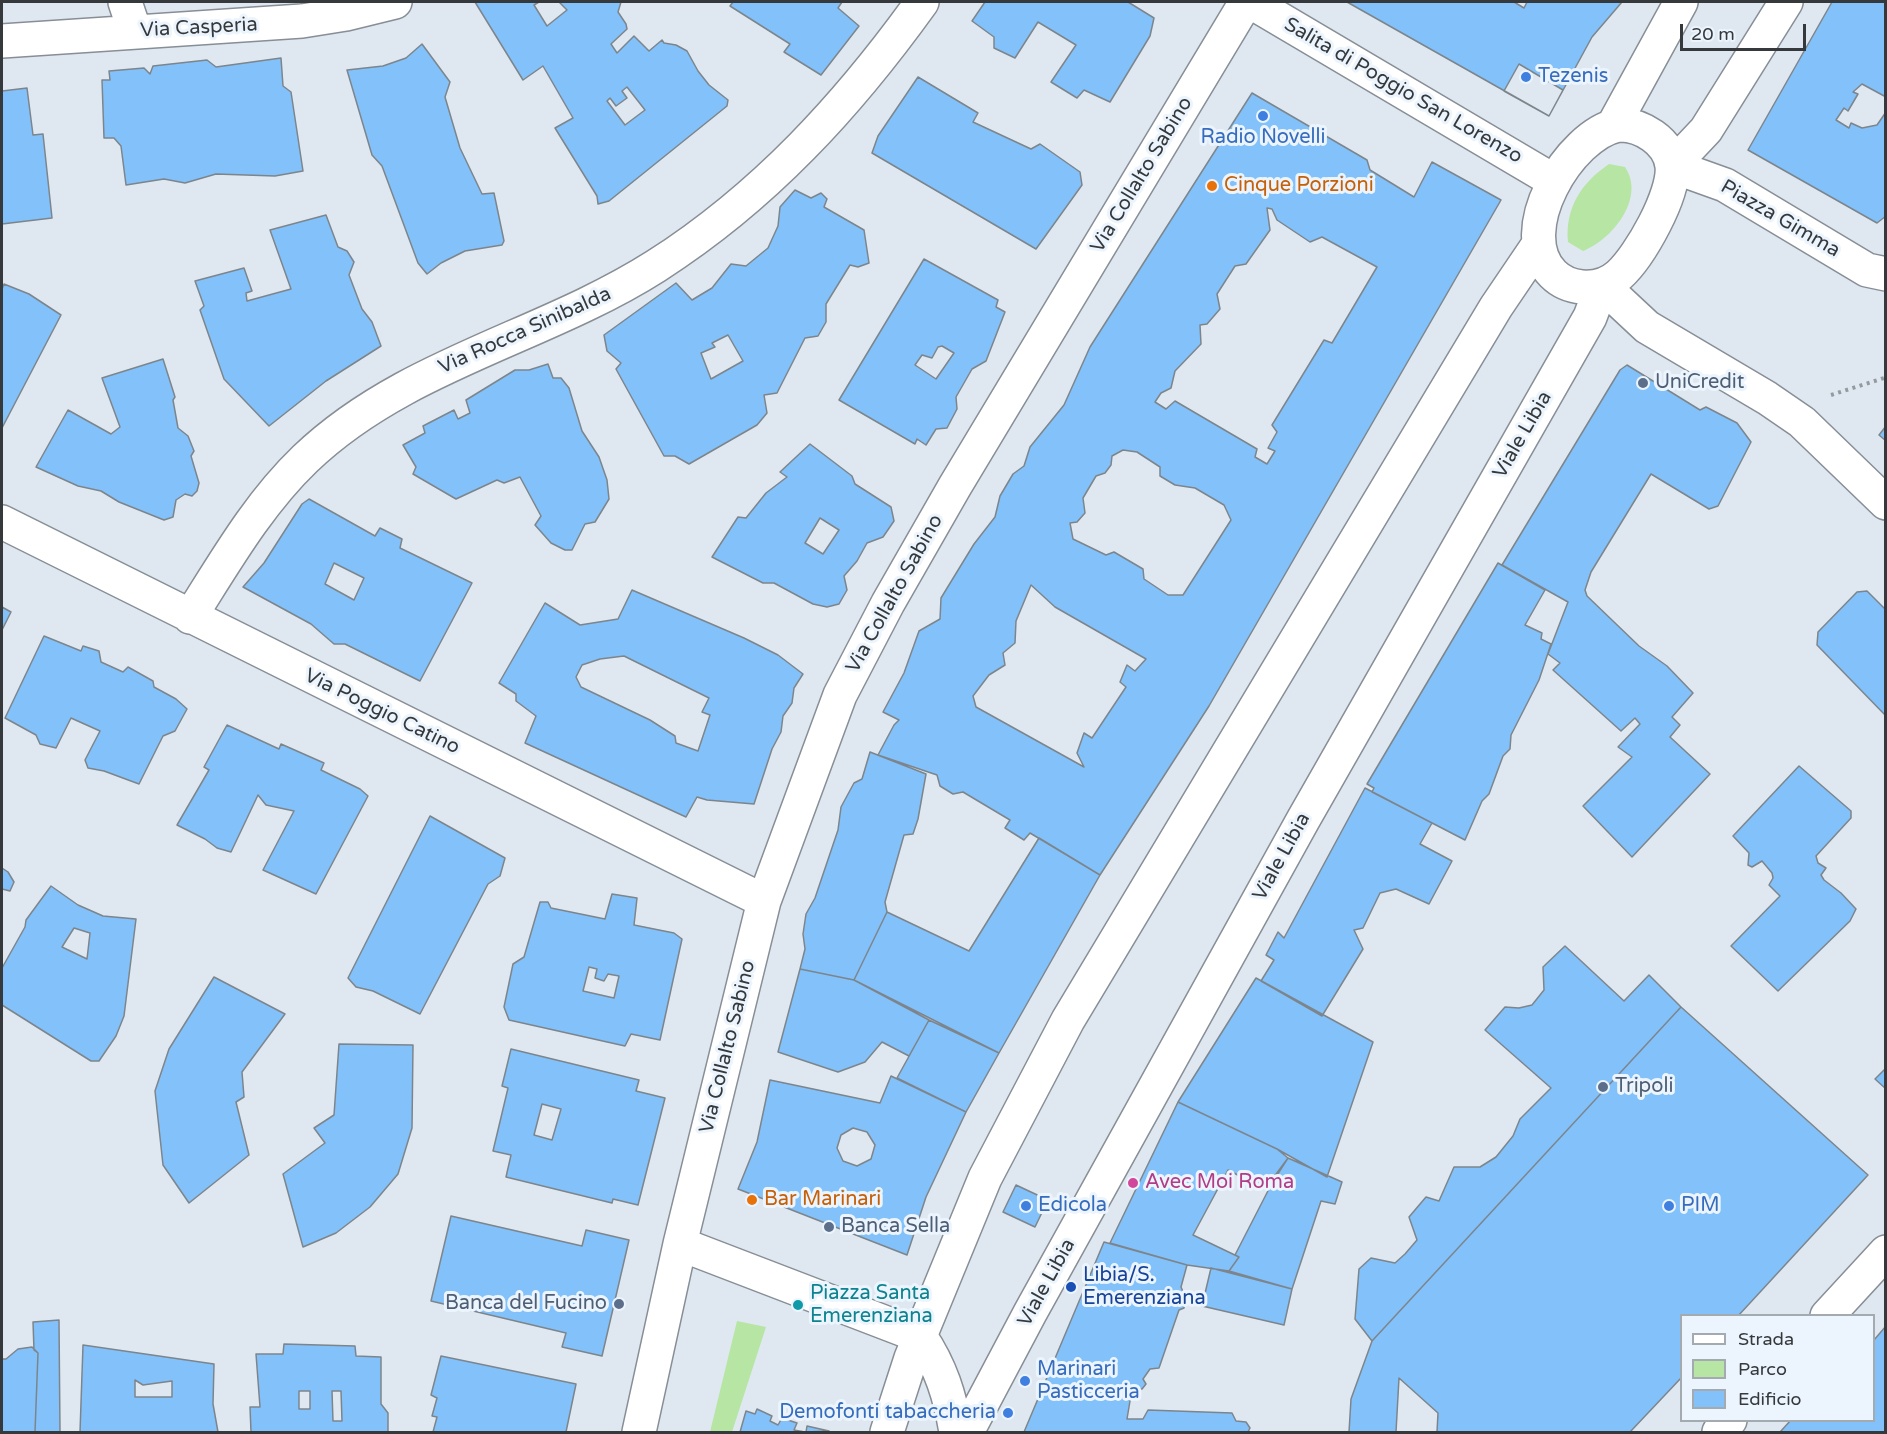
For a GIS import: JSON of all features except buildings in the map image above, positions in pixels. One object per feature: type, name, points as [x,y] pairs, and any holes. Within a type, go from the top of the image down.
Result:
[{"type":"street","name":"Via Casperia","points":[[2,41],[130,17],[302,21],[346,14],[395,2]]},
{"type":"street","name":"Via Rocca Sinibalda","points":[[190,617],[263,506],[305,459],[324,442],[399,390],[594,302],[655,267],[716,226],[765,184],[834,115],[878,62],[922,2]]},
{"type":"street","name":"Via Collalto Sabino","points":[[680,1244],[764,901],[822,740],[864,647],[955,486],[1245,2]]},
{"type":"street","name":"Salita di Poggio San Lorenzo","points":[[1251,2],[1554,181]]},
{"type":"street","points":[[1681,2],[1613,126],[1582,147],[1554,181],[1540,221],[1538,245],[1543,260],[1557,278],[1573,286],[1602,285],[1620,274],[1650,230],[1665,199],[1672,166],[1706,130],[1786,2]]},
{"type":"street","points":[[1613,126],[1624,125],[1648,132],[1665,148],[1672,166]]},
{"type":"street","name":"Piazza Gimma","points":[[1672,166],[1725,185],[1867,270],[1886,274]]},
{"type":"street","points":[[887,1432],[920,1336],[986,1178],[1068,1020],[1496,307],[1538,245]]},
{"type":"street","points":[[1602,285],[1647,327],[1767,398],[1802,422],[1886,503]]},
{"type":"street","name":"Viale Libia","points":[[968,1432],[1041,1292],[1281,859],[1572,350],[1590,317],[1602,285]]},
{"type":"street","name":"Via Poggio Catino","points":[[2,522],[764,901]]},
{"type":"street","points":[[639,1432],[680,1244],[920,1336],[941,1371],[952,1404],[956,1432]]},
{"type":"street","points":[[1829,1314],[1886,1252]]},
{"type":"path","points":[[1827,398],[1832,393],[1884,378],[1886,375]]},
{"type":"green space","points":[[1609,164],[1625,167],[1630,179],[1629,204],[1615,228],[1594,246],[1583,251],[1568,242],[1572,207],[1590,179]]},
{"type":"green space","points":[[737,1321],[766,1327],[732,1432],[710,1432]]},
{"type":"place","name":"Tezenis","points":[[1526,77]]},
{"type":"place","name":"Radio Novelli","points":[[1263,116]]},
{"type":"place","name":"Cinque Porzioni","points":[[1212,186]]},
{"type":"place","name":"UniCredit","points":[[1643,383]]},
{"type":"place","name":"Tripoli","points":[[1603,1087]]},
{"type":"place","name":"Avec Moi Roma","points":[[1133,1183]]},
{"type":"place","name":"Bar Marinari","points":[[752,1200]]},
{"type":"place","name":"Edicola","points":[[1026,1206]]},
{"type":"place","name":"PIM","points":[[1669,1206]]},
{"type":"place","name":"Banca Sella","points":[[829,1227]]},
{"type":"place","name":"Libia/S. Emerenziana","points":[[1071,1287]]},
{"type":"place","name":"Banca del Fucino","points":[[619,1304]]},
{"type":"place","name":"Piazza Santa Emerenziana","points":[[798,1305]]},
{"type":"place","name":"Marinari Pasticceria","points":[[1025,1381]]},
{"type":"place","name":"Demofonti tabaccheria","points":[[1008,1413]]}]
